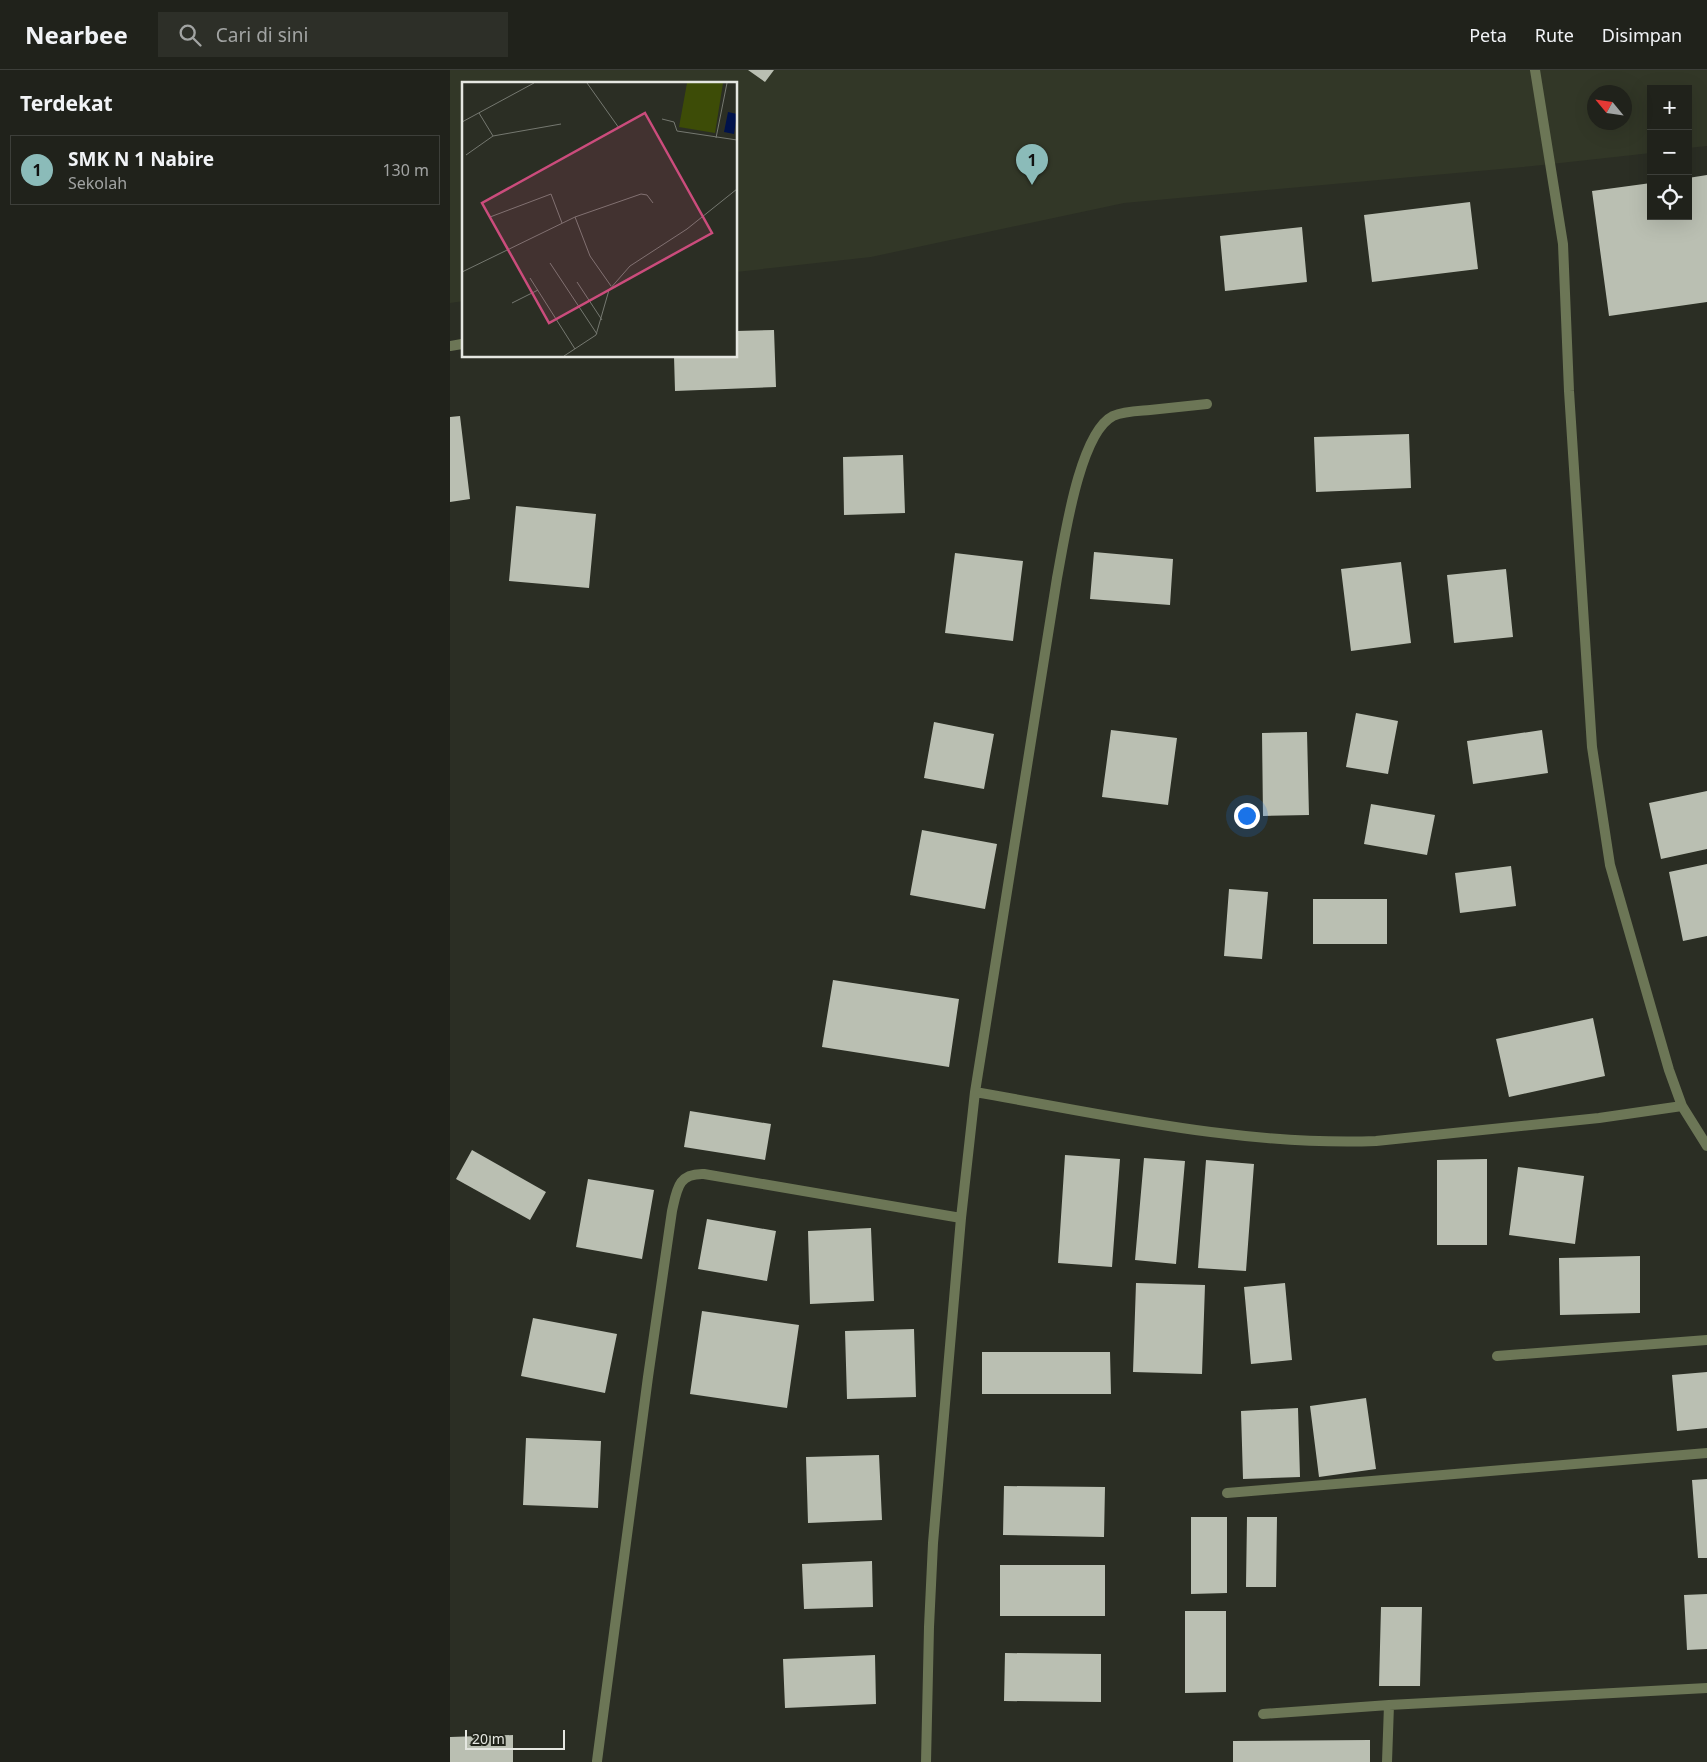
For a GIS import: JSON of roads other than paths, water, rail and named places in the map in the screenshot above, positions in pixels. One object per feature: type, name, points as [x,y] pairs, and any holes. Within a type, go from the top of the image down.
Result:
[{"type":"street","points":[[1535,70],[1563,244],[1569,391],[1592,747],[1610,865],[1669,1070],[1682,1106],[1707,1146]]},
{"type":"street","points":[[450,346],[462,344]]},
{"type":"street","points":[[926,1762],[933,1543],[960,1218],[975,1092],[1067,523],[1084,457],[1098,430],[1113,416],[1135,411],[1207,404]]},
{"type":"street","points":[[975,1092],[1204,1131],[1261,1138],[1336,1141],[1385,1140],[1599,1118],[1682,1106]]},
{"type":"street","points":[[597,1761],[648,1377],[677,1190],[684,1178],[694,1174],[704,1174],[960,1218]]},
{"type":"street","points":[[1497,1356],[1707,1340]]},
{"type":"street","points":[[1227,1493],[1707,1453]]},
{"type":"street","points":[[1263,1714],[1389,1705],[1707,1688]]},
{"type":"street","points":[[1387,1762],[1389,1705]]},
{"type":"place","name":"SMK N 1 Nabire","points":[[1032,185]]}]
